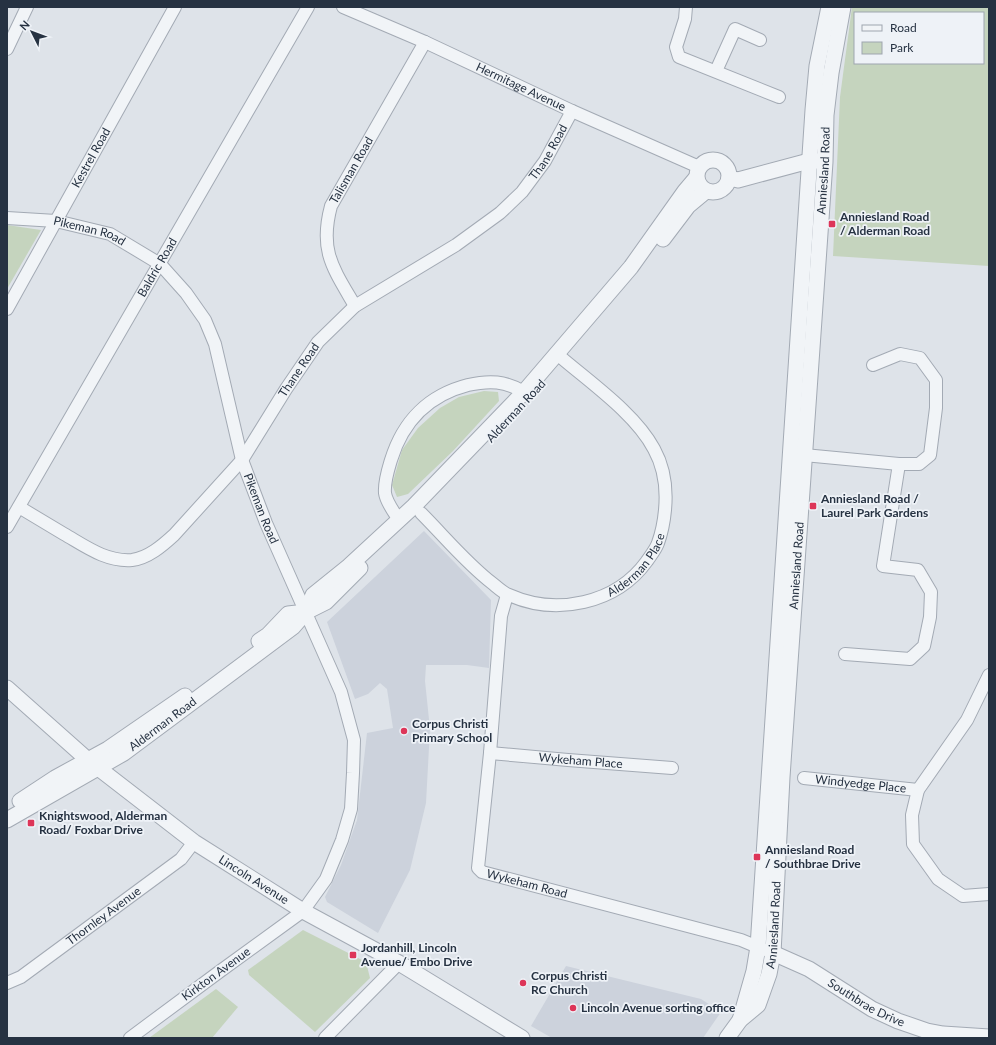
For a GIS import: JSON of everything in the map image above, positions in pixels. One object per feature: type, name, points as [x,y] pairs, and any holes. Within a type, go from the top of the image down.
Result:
[{"type":"street","points":[[7,49],[26,7]]},
{"type":"street","name":"Kestrel Road","points":[[7,309],[175,7]]},
{"type":"street","name":"Baldric Road","points":[[7,527],[308,7]]},
{"type":"street","name":"Hermitage Avenue","points":[[343,7],[425,42],[572,111],[698,173]]},
{"type":"street","points":[[686,7],[685,18],[676,47],[679,57],[779,97]]},
{"type":"street","name":"Anniesland Road","points":[[727,1038],[740,1020],[758,1005],[769,974],[773,954],[782,777],[790,553],[809,161],[817,66],[829,7]]},
{"type":"street","name":"Anniesland Road","points":[[740,1020],[754,971],[758,947],[790,553],[804,455],[825,162],[826,115],[831,73],[843,7]]},
{"type":"street","points":[[716,71],[735,29],[760,40]]},
{"type":"street","name":"Talisman Road","points":[[355,306],[332,267],[327,251],[327,219],[330,206],[425,42]]},
{"type":"street","name":"Thane Road","points":[[19,508],[92,551],[106,557],[118,560],[132,560],[145,556],[162,546],[174,535],[242,460],[286,389],[318,342],[355,306],[456,245],[500,213],[522,192],[545,161],[572,111]]},
{"type":"street","name":"Alderman Road","points":[[7,809],[55,778],[124,753],[294,627],[306,612],[313,595],[349,566],[399,520],[472,447],[524,392],[561,357],[631,267],[698,173],[702,163],[707,160],[718,160],[727,167],[729,178],[728,183],[721,190],[716,192],[706,191],[688,206],[627,285],[421,513],[326,602],[306,612]]},
{"type":"street","points":[[729,178],[738,180],[809,161],[825,162]]},
{"type":"street","points":[[698,173],[698,184],[706,191]]},
{"type":"street","name":"Pikeman Road","points":[[7,218],[56,220],[110,234],[160,264],[186,293],[205,320],[215,344],[242,460],[266,523],[341,692],[354,740],[351,809],[342,840],[326,879],[304,912]]},
{"type":"street","points":[[804,455],[899,464],[919,464],[930,455],[936,408],[936,380],[920,358],[900,354],[873,365]]},
{"type":"street","name":"Alderman Place","points":[[421,513],[481,575],[507,595],[525,601],[545,605],[566,606],[580,604],[621,587],[643,566],[658,544],[663,525],[666,489],[655,450],[647,437],[620,408],[561,357]]},
{"type":"street","name":"Alderman Road","points":[[399,520],[387,500],[385,493],[388,470],[397,444],[420,411],[431,401],[444,394],[473,384],[502,382],[512,385],[524,392]]},
{"type":"street","points":[[845,654],[910,659],[924,646],[930,617],[931,592],[918,570],[882,566],[899,464]]},
{"type":"street","name":"Wykeham Road","points":[[507,595],[501,616],[490,753],[478,868],[482,872],[741,940],[773,954]]},
{"type":"street","points":[[989,675],[967,720],[918,790],[912,815],[913,844],[938,879],[963,896],[989,894]]},
{"type":"street","name":"Lincoln Avenue","points":[[7,688],[93,764],[194,842],[304,912],[399,963],[522,1038]]},
{"type":"street","name":"Wykeham Place","points":[[490,753],[672,768]]},
{"type":"street","name":"Alderman Road","points":[[7,820],[93,764]]},
{"type":"street","name":"Windyedge Place","points":[[804,778],[918,790]]},
{"type":"street","name":"Thornley Avenue","points":[[7,984],[21,977],[181,859],[194,842]]},
{"type":"street","name":"Kirkton Avenue","points":[[130,1038],[219,972],[304,912]]},
{"type":"street","name":"Southbrae Drive","points":[[773,954],[809,969],[872,1009],[898,1021],[927,1031],[943,1034],[989,1037]]},
{"type":"street","points":[[325,1038],[399,963]]},
{"type":"shaded area","name":"Corpus Christi Primary School","points":[[424,531],[491,600],[489,668],[467,665],[426,665],[425,681],[430,729],[426,803],[410,870],[378,933],[327,902],[325,897],[341,865],[357,820],[367,733],[393,728],[387,689],[380,683],[368,694],[355,699],[327,622]]},
{"type":"shaded area","points":[[566,966],[701,999],[721,1012],[703,1038],[552,1038],[531,1026]]},
{"type":"green space","points":[[852,7],[989,7],[989,266],[833,256],[840,97]]},
{"type":"green space","points":[[7,225],[41,230],[7,289]]},
{"type":"green space","points":[[484,391],[498,392],[499,401],[453,451],[408,494],[397,497],[392,485],[402,450],[418,428],[440,408],[459,397]]},
{"type":"green space","points":[[303,930],[366,962],[370,978],[315,1032],[249,975],[248,970]]},
{"type":"green space","points":[[216,989],[238,1007],[212,1038],[149,1038]]},
{"type":"place","name":"Anniesland Road / Alderman Road","points":[[832,224]]},
{"type":"place","name":"Anniesland Road / Laurel Park Gardens","points":[[813,506]]},
{"type":"place","name":"Corpus Christi Primary School","points":[[404,731]]},
{"type":"place","name":"Knightswood, Alderman Road/ Foxbar Drive","points":[[31,823]]},
{"type":"place","name":"Anniesland Road / Southbrae Drive","points":[[757,857]]},
{"type":"place","name":"Jordanhill, Lincoln Avenue/ Embo Drive","points":[[353,955]]},
{"type":"place","name":"Corpus Christi RC Church","points":[[523,983]]},
{"type":"place","name":"Lincoln Avenue sorting office","points":[[573,1008]]}]
